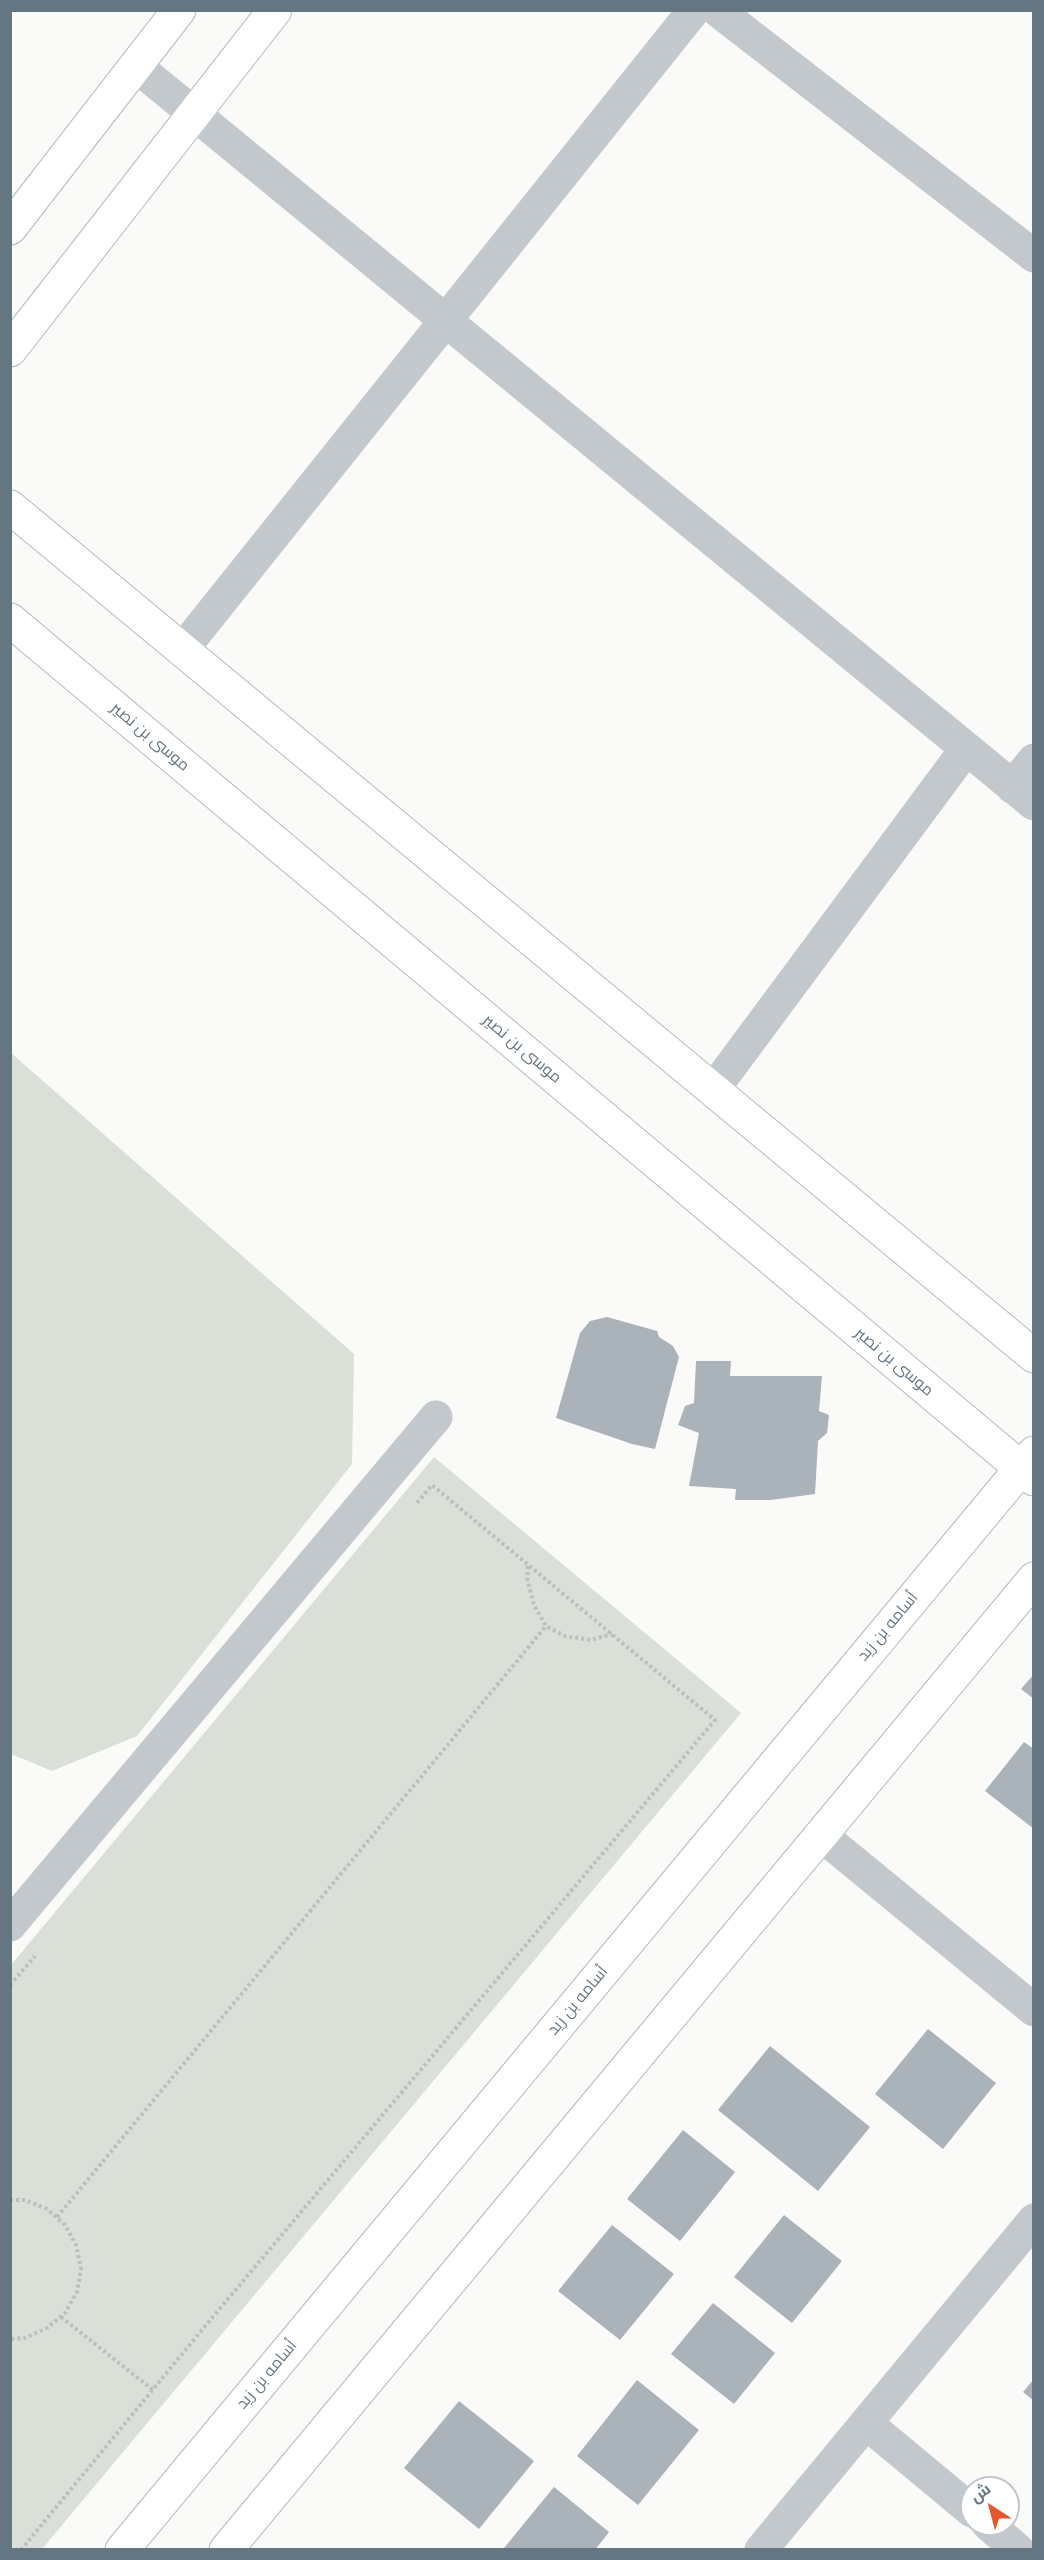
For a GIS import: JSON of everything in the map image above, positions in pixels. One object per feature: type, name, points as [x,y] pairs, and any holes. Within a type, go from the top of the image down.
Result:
[{"type":"street","points":[[10,228],[179,10]]},
{"type":"street","points":[[10,350],[275,10]]},
{"type":"street","points":[[182,650],[694,10]]},
{"type":"street","points":[[717,10],[751,21],[1034,256]]},
{"type":"street","points":[[136,66],[1023,796],[1034,760]]},
{"type":"street","points":[[10,507],[1034,1356]]},
{"type":"street","name":"موسى بن نصير","points":[[10,620],[1029,1466]]},
{"type":"street","points":[[714,1090],[966,749]]},
{"type":"street","points":[[10,1925],[436,1417]]},
{"type":"street","name":"أسامه بن زيد","points":[[122,2550],[1029,1466]]},
{"type":"street","points":[[226,2550],[1034,1579]]},
{"type":"street","points":[[821,1835],[1034,2010]]},
{"type":"street","points":[[761,2550],[1034,2220]]},
{"type":"street","points":[[866,2423],[960,2501]]},
{"type":"street","points":[[1002,2536],[1018,2550]]},
{"type":"path","points":[[21,2550],[715,1720],[432,1485]]},
{"type":"path","points":[[529,1565],[527,1578],[534,1605],[546,1626],[565,1636],[591,1640],[612,1634]]},
{"type":"path","points":[[57,2217],[546,1626]]},
{"type":"path","points":[[10,2200],[25,2200],[47,2209],[57,2217],[65,2225],[76,2245],[81,2269],[77,2292],[61,2317],[47,2328],[25,2338],[10,2339]]},
{"type":"path","points":[[61,2317],[153,2390]]},
{"type":"shaded area","points":[[10,1052],[354,1354],[352,1464],[137,1736],[52,1771],[11,1754]]},
{"type":"shaded area","points":[[434,1457],[741,1713],[42,2549],[11,2549],[11,1965]]},
{"type":"building","points":[[607,1317],[657,1331],[659,1337],[673,1346],[679,1357],[655,1449],[632,1444],[556,1418],[580,1333],[590,1321]]},
{"type":"building","points":[[696,1361],[731,1361],[730,1376],[822,1376],[819,1411],[829,1415],[827,1433],[818,1441],[815,1494],[771,1500],[735,1500],[736,1489],[689,1486],[699,1433],[678,1425],[685,1406],[694,1403]]},
{"type":"building","points":[[1034,1674],[1034,1699],[1021,1689]]},
{"type":"building","points":[[1024,1742],[1034,1749],[1034,1829],[985,1791]]},
{"type":"building","points":[[928,2029],[996,2083],[943,2149],[875,2094]]},
{"type":"building","points":[[770,2046],[870,2127],[818,2191],[718,2110]]},
{"type":"building","points":[[683,2130],[735,2172],[680,2241],[627,2199]]},
{"type":"building","points":[[784,2215],[842,2261],[792,2323],[734,2277]]},
{"type":"building","points":[[612,2225],[674,2274],[620,2340],[558,2291]]},
{"type":"building","points":[[713,2303],[775,2353],[734,2404],[671,2354]]},
{"type":"building","points":[[1034,2379],[1034,2401],[1023,2392]]},
{"type":"building","points":[[637,2380],[699,2430],[638,2505],[577,2456]]},
{"type":"building","points":[[459,2401],[534,2461],[479,2529],[404,2468]]},
{"type":"building","points":[[554,2487],[609,2532],[595,2550],[507,2550],[504,2548]]}]
